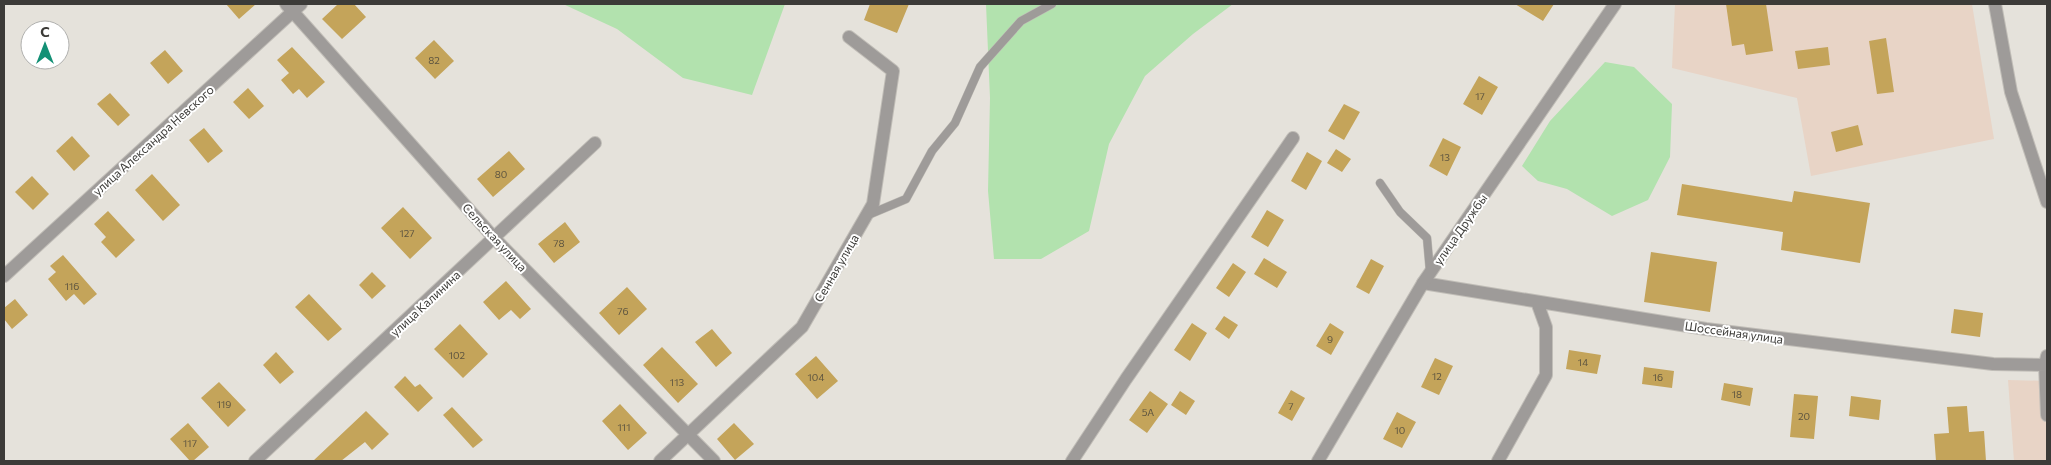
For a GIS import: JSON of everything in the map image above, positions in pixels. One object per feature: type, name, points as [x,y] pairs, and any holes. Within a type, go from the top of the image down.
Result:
[{"type":"street","name":"улица Дружбы","points":[[1318,461],[1426,278],[1615,4]]},
{"type":"street","points":[[1995,4],[2011,92],[2047,202]]},
{"type":"street","name":"Сельская улица","points":[[293,7],[495,239],[714,461]]},
{"type":"street","name":"улица Александра Невского","points":[[4,276],[293,7]]},
{"type":"street","name":"Сенная улица","points":[[660,461],[802,327],[873,204],[893,71],[849,37]]},
{"type":"street","points":[[1072,461],[1126,379],[1293,138]]},
{"type":"street","name":"улица Калинина","points":[[254,461],[495,239],[595,143]]},
{"type":"street","name":"Шоссейная улица","points":[[1426,278],[1537,302],[1706,329],[1993,364],[2046,362]]},
{"type":"street","points":[[1498,461],[1546,375],[1546,328],[1537,302]]},
{"type":"street","points":[[2046,362],[2047,415]]},
{"type":"lane","points":[[866,216],[906,199],[932,151],[955,123],[980,67],[1021,21],[1052,4]]},
{"type":"lane","points":[[1380,183],[1400,212],[1427,238],[1426,278]]},
{"type":"shaded area","points":[[1675,4],[1972,4],[1994,139],[1811,176],[1797,98],[1672,68]]},
{"type":"shaded area","points":[[2008,380],[2047,381],[2047,461],[2014,461]]},
{"type":"green space","points":[[563,4],[785,4],[752,95],[683,78],[617,29]]},
{"type":"green space","points":[[986,4],[1233,4],[1193,34],[1145,76],[1109,144],[1089,231],[1041,259],[994,259],[988,191],[990,98]]},
{"type":"green space","points":[[1605,62],[1634,67],[1672,104],[1670,157],[1648,200],[1612,216],[1567,189],[1538,181],[1522,166],[1550,121]]},
{"type":"building","points":[[226,4],[256,4],[239,19]]},
{"type":"building","points":[[338,4],[354,4],[366,17],[342,39],[322,19]]},
{"type":"building","points":[[870,4],[909,4],[897,33],[864,20]]},
{"type":"building","points":[[1515,4],[1554,4],[1543,21]]},
{"type":"building","points":[[1726,4],[1766,4],[1773,51],[1746,55],[1744,44],[1732,46]]},
{"type":"building","points":[[1886,38],[1894,92],[1877,94],[1869,41]]},
{"type":"building","points":[[434,40],[454,61],[435,79],[415,58]]},
{"type":"building","points":[[292,47],[325,82],[307,98],[299,89],[293,94],[281,80],[289,73],[277,60]]},
{"type":"building","points":[[1828,47],[1830,65],[1798,69],[1795,51]]},
{"type":"building","points":[[165,50],[183,71],[168,84],[150,63]]},
{"type":"building","points":[[1479,76],[1498,87],[1482,115],[1463,104]]},
{"type":"building","points":[[248,88],[264,106],[249,119],[233,102]]},
{"type":"building","points":[[110,93],[130,115],[118,126],[97,104]]},
{"type":"building","points":[[1344,104],[1360,112],[1344,140],[1328,131]]},
{"type":"building","points":[[1858,125],[1863,145],[1836,152],[1831,132]]},
{"type":"building","points":[[204,128],[223,151],[208,163],[189,140]]},
{"type":"building","points":[[72,136],[90,156],[74,171],[56,151]]},
{"type":"building","points":[[1443,138],[1461,147],[1447,176],[1429,166]]},
{"type":"building","points":[[1336,149],[1351,159],[1342,172],[1327,163]]},
{"type":"building","points":[[509,151],[525,169],[493,197],[477,179]]},
{"type":"building","points":[[1307,152],[1322,161],[1306,190],[1291,181]]},
{"type":"building","points":[[152,174],[180,205],[163,221],[135,190]]},
{"type":"building","points":[[32,176],[49,194],[33,210],[15,192]]},
{"type":"building","points":[[1682,184],[1792,202],[1794,191],[1870,203],[1860,263],[1781,250],[1783,232],[1677,215]]},
{"type":"building","points":[[403,207],[432,238],[410,259],[381,228]]},
{"type":"building","points":[[1267,210],[1284,220],[1268,247],[1251,237]]},
{"type":"building","points":[[108,211],[135,240],[116,258],[101,242],[106,237],[94,224]]},
{"type":"building","points":[[565,222],[580,242],[554,263],[538,244]]},
{"type":"building","points":[[1651,252],[1717,262],[1710,312],[1644,302]]},
{"type":"building","points":[[63,255],[97,294],[84,305],[74,294],[66,301],[48,279],[56,272],[50,266]]},
{"type":"building","points":[[1264,258],[1287,272],[1277,288],[1254,274]]},
{"type":"building","points":[[1371,259],[1384,266],[1369,294],[1356,287]]},
{"type":"building","points":[[1233,263],[1246,272],[1229,297],[1216,288]]},
{"type":"building","points":[[372,272],[386,286],[372,299],[359,285]]},
{"type":"building","points":[[506,281],[531,309],[520,319],[511,310],[499,320],[483,302]]},
{"type":"building","points":[[627,287],[647,309],[619,335],[599,313]]},
{"type":"building","points":[[309,294],[342,329],[328,341],[295,307]]},
{"type":"building","points":[[15,299],[28,315],[12,329],[4,319],[4,308]]},
{"type":"building","points":[[1954,309],[1983,313],[1980,337],[1951,333]]},
{"type":"building","points":[[1224,316],[1238,325],[1229,339],[1215,329]]},
{"type":"building","points":[[1192,323],[1207,333],[1190,361],[1174,350]]},
{"type":"building","points":[[1330,323],[1344,332],[1331,355],[1316,346]]},
{"type":"building","points":[[460,324],[488,354],[463,378],[434,349]]},
{"type":"building","points":[[712,329],[732,353],[716,367],[695,342]]},
{"type":"building","points":[[662,347],[698,384],[678,403],[643,365]]},
{"type":"building","points":[[1569,350],[1601,355],[1597,374],[1566,369]]},
{"type":"building","points":[[276,352],[294,372],[280,384],[263,365]]},
{"type":"building","points":[[816,356],[838,381],[817,399],[795,374]]},
{"type":"building","points":[[1435,358],[1453,366],[1439,395],[1421,387]]},
{"type":"building","points":[[1644,367],[1674,371],[1672,388],[1642,384]]},
{"type":"building","points":[[405,376],[415,387],[420,384],[433,398],[418,412],[394,387]]},
{"type":"building","points":[[219,382],[246,410],[228,427],[201,398]]},
{"type":"building","points":[[1724,383],[1753,388],[1750,406],[1721,400]]},
{"type":"building","points":[[1291,390],[1305,398],[1292,421],[1278,413]]},
{"type":"building","points":[[1150,391],[1168,404],[1147,433],[1129,420]]},
{"type":"building","points":[[1180,391],[1195,401],[1186,415],[1171,405]]},
{"type":"building","points":[[1794,394],[1818,396],[1814,439],[1790,437]]},
{"type":"building","points":[[1851,396],[1881,400],[1879,420],[1849,416]]},
{"type":"building","points":[[620,404],[647,433],[628,450],[602,421]]},
{"type":"building","points":[[1967,406],[1969,432],[1984,431],[1986,461],[1936,461],[1934,434],[1949,433],[1947,407]]},
{"type":"building","points":[[452,407],[483,440],[473,448],[443,415]]},
{"type":"building","points":[[366,411],[389,434],[372,450],[365,442],[341,461],[313,461]]},
{"type":"building","points":[[1397,412],[1416,422],[1402,448],[1383,439]]},
{"type":"building","points":[[188,423],[209,447],[193,461],[190,461],[170,439]]},
{"type":"building","points":[[734,423],[754,444],[735,460],[717,439]]}]
